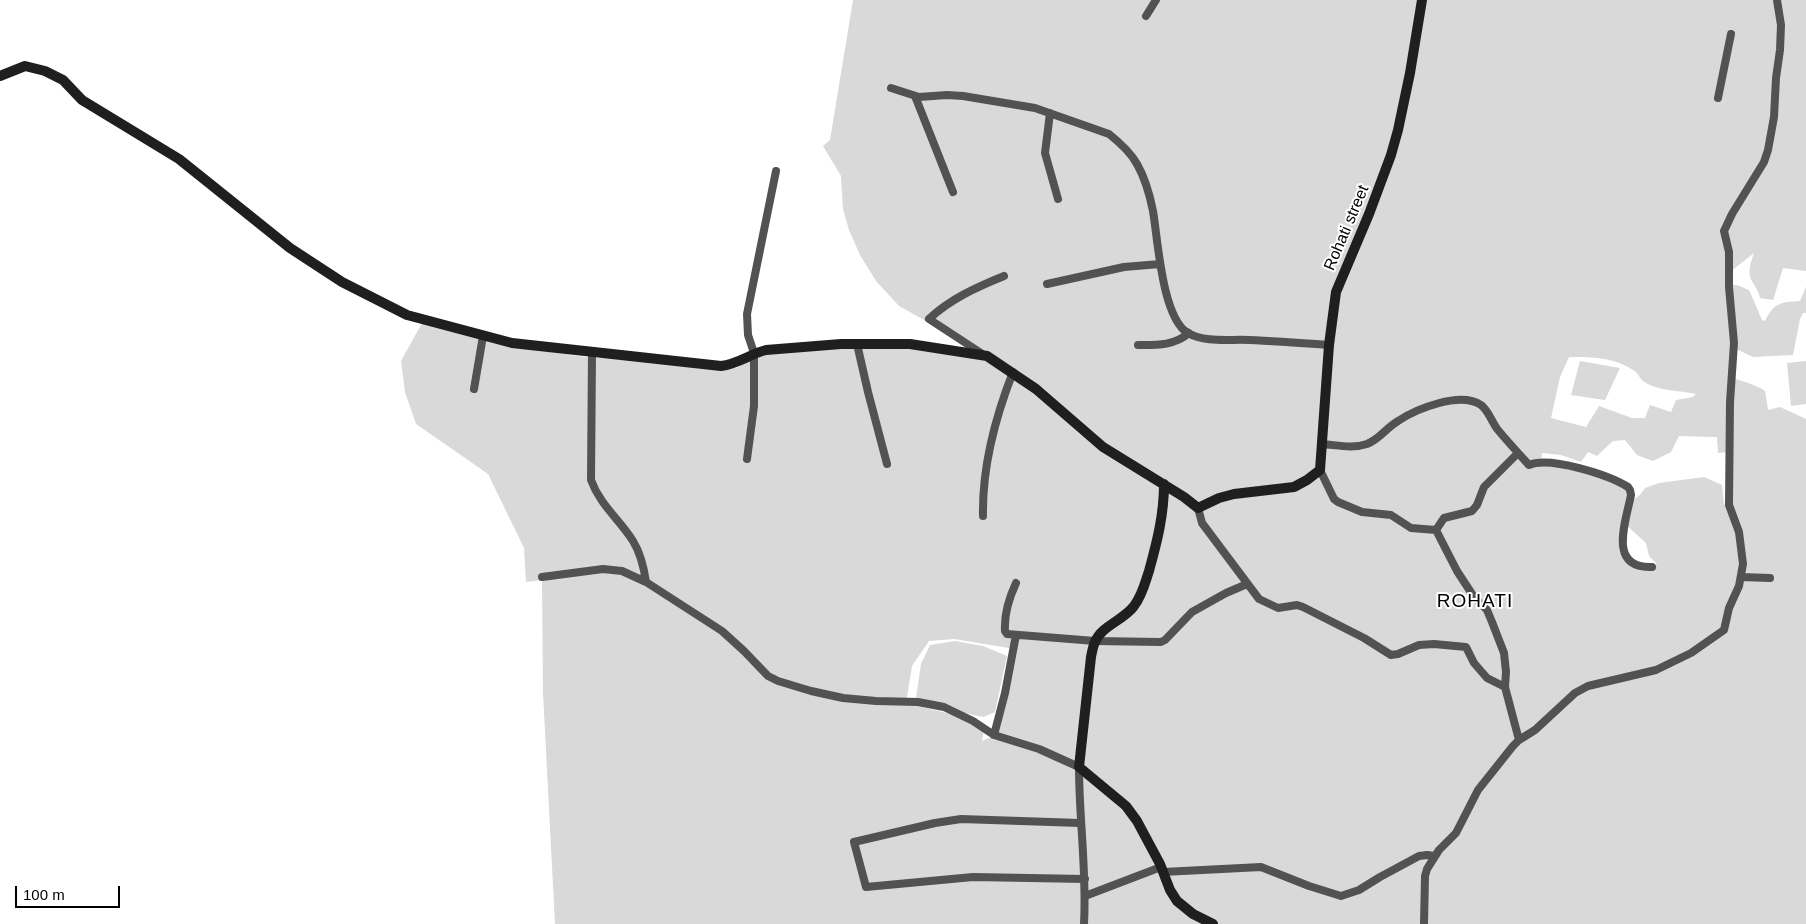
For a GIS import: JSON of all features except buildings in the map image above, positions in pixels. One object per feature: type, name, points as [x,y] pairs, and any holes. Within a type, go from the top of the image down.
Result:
[{"type":"street","points":[[1146,16],[1156,0]]},
{"type":"street","name":"Rohati street","points":[[1320,470],[1329,345],[1336,292],[1376,196],[1398,130],[1417,37],[1422,0]]},
{"type":"street","points":[[1424,924],[1425,876],[1427,869],[1435,856],[1456,833],[1478,790],[1519,740],[1535,730],[1581,689],[1656,670],[1691,653],[1724,630],[1729,608],[1737,592],[1741,577],[1742,558],[1740,539],[1729,505],[1730,395],[1734,343],[1729,286],[1729,252],[1724,231],[1740,200],[1764,162],[1768,150],[1774,117],[1780,50],[1781,25],[1777,0]]},
{"type":"street","points":[[1718,98],[1731,34]]},
{"type":"street","points":[[0,76],[25,66],[46,71],[63,80],[82,100],[179,159],[290,248],[342,282],[407,315],[512,343],[720,366],[739,362],[754,353],[766,350],[857,344],[910,344],[987,356]]},
{"type":"street","points":[[891,88],[915,96],[963,96],[1035,108],[1109,134],[1122,145],[1137,163],[1143,176],[1152,210],[1160,264],[1173,316],[1177,323],[1189,333],[1214,339],[1329,345]]},
{"type":"street","points":[[915,96],[953,192]]},
{"type":"street","points":[[1050,113],[1045,153],[1058,198]]},
{"type":"street","points":[[747,459],[754,406],[754,353],[748,335],[747,314],[776,172]]},
{"type":"street","points":[[1047,284],[1124,267],[1160,264]]},
{"type":"street","points":[[1004,276],[977,287],[948,303],[929,319],[963,343],[1013,372],[1036,389],[1103,447],[1164,484],[1198,508],[1202,523],[1255,595],[1267,604],[1278,608],[1297,605],[1303,607],[1364,638],[1388,654],[1398,654],[1419,645],[1434,644],[1466,647],[1474,663],[1487,678],[1505,687]]},
{"type":"street","points":[[1138,345],[1173,343],[1181,340],[1189,333]]},
{"type":"street","points":[[474,389],[483,336]]},
{"type":"street","points":[[857,344],[888,464]]},
{"type":"street","points":[[592,352],[591,480],[594,491],[634,542],[643,566],[646,582]]},
{"type":"street","points":[[983,516],[985,482],[993,432],[1013,372]]},
{"type":"street","points":[[1322,444],[1356,446],[1369,443],[1380,437],[1396,422],[1410,414],[1438,403],[1450,401],[1475,402],[1486,410],[1497,429],[1529,465],[1539,462],[1562,463],[1628,487],[1631,495],[1622,533],[1625,554],[1634,565],[1652,567]]},
{"type":"street","points":[[1436,530],[1444,518],[1472,510],[1477,505],[1484,487],[1518,453]]},
{"type":"street","points":[[1198,508],[1219,498],[1234,494],[1294,487],[1320,470],[1334,499],[1338,502],[1362,512],[1391,515],[1412,528],[1436,530]]},
{"type":"street","points":[[1084,924],[1085,879],[1080,823],[1079,767],[1091,657],[1095,641],[1105,630],[1127,614],[1139,598],[1161,526],[1164,484]]},
{"type":"street","points":[[1436,530],[1457,571],[1474,597],[1487,610],[1492,622],[1506,663],[1505,687],[1519,740]]},
{"type":"street","points":[[542,577],[609,569],[632,574],[722,631],[772,678],[812,691],[844,698],[927,703],[956,712],[994,735],[1039,749],[1079,767],[1126,806],[1137,821],[1177,901],[1193,914],[1213,924]]},
{"type":"street","points":[[1741,577],[1770,578]]},
{"type":"street","points":[[1016,583],[1004,622],[1006,632],[1016,635],[1095,641],[1161,642],[1166,640],[1192,612],[1226,593],[1247,584]]},
{"type":"street","points":[[994,735],[1005,693],[1016,635]]},
{"type":"street","points":[[1080,823],[961,820],[935,823],[854,842],[866,887],[973,877],[1085,879]]},
{"type":"street","points":[[1085,896],[1162,869],[1261,867],[1309,886],[1341,896],[1359,890],[1419,856],[1435,856]]},
{"type":"shaded area","points":[[853,0],[1806,0],[1806,271],[1783,268],[1773,300],[1760,298],[1750,275],[1754,253],[1730,272],[1727,285],[1737,285],[1749,290],[1762,320],[1765,321],[1771,310],[1778,305],[1800,301],[1806,287],[1806,313],[1803,313],[1800,319],[1793,355],[1753,357],[1734,348],[1732,378],[1754,385],[1765,391],[1768,410],[1780,407],[1806,419],[1806,924],[555,924],[543,693],[542,580],[526,582],[524,548],[488,474],[416,424],[405,392],[401,361],[422,323],[512,346],[591,358],[624,358],[711,369],[736,368],[771,349],[835,343],[985,354],[899,306],[876,281],[860,255],[849,230],[843,209],[841,176],[823,146],[830,140]],"holes":[[[1569,357],[1586,357],[1618,362],[1636,372],[1649,385],[1696,394],[1693,397],[1676,400],[1671,412],[1650,405],[1645,418],[1632,418],[1599,406],[1586,427],[1551,418],[1560,377]],[[1679,436],[1717,437],[1718,453],[1729,452],[1730,510],[1724,504],[1722,485],[1704,477],[1659,483],[1645,488],[1632,501],[1623,483],[1541,462],[1542,453],[1561,455],[1581,462],[1588,452],[1597,456],[1613,441],[1625,440],[1637,455],[1653,461],[1671,452]],[[1624,523],[1646,543],[1649,556],[1657,564],[1641,567],[1627,556]],[[954,639],[1015,649],[995,735],[982,741],[984,730],[971,719],[906,703],[912,666],[929,641]]]},
{"type":"shaded area","points":[[1580,361],[1620,368],[1605,400],[1571,395]]},
{"type":"shaded area","points":[[1806,361],[1806,404],[1791,406],[1787,363]]},
{"type":"shaded area","points":[[955,641],[983,646],[1007,656],[995,712],[983,717],[946,709],[916,698],[921,664],[930,645]]},
{"type":"district","name":"ROHATI","points":[[1475,602]]}]
